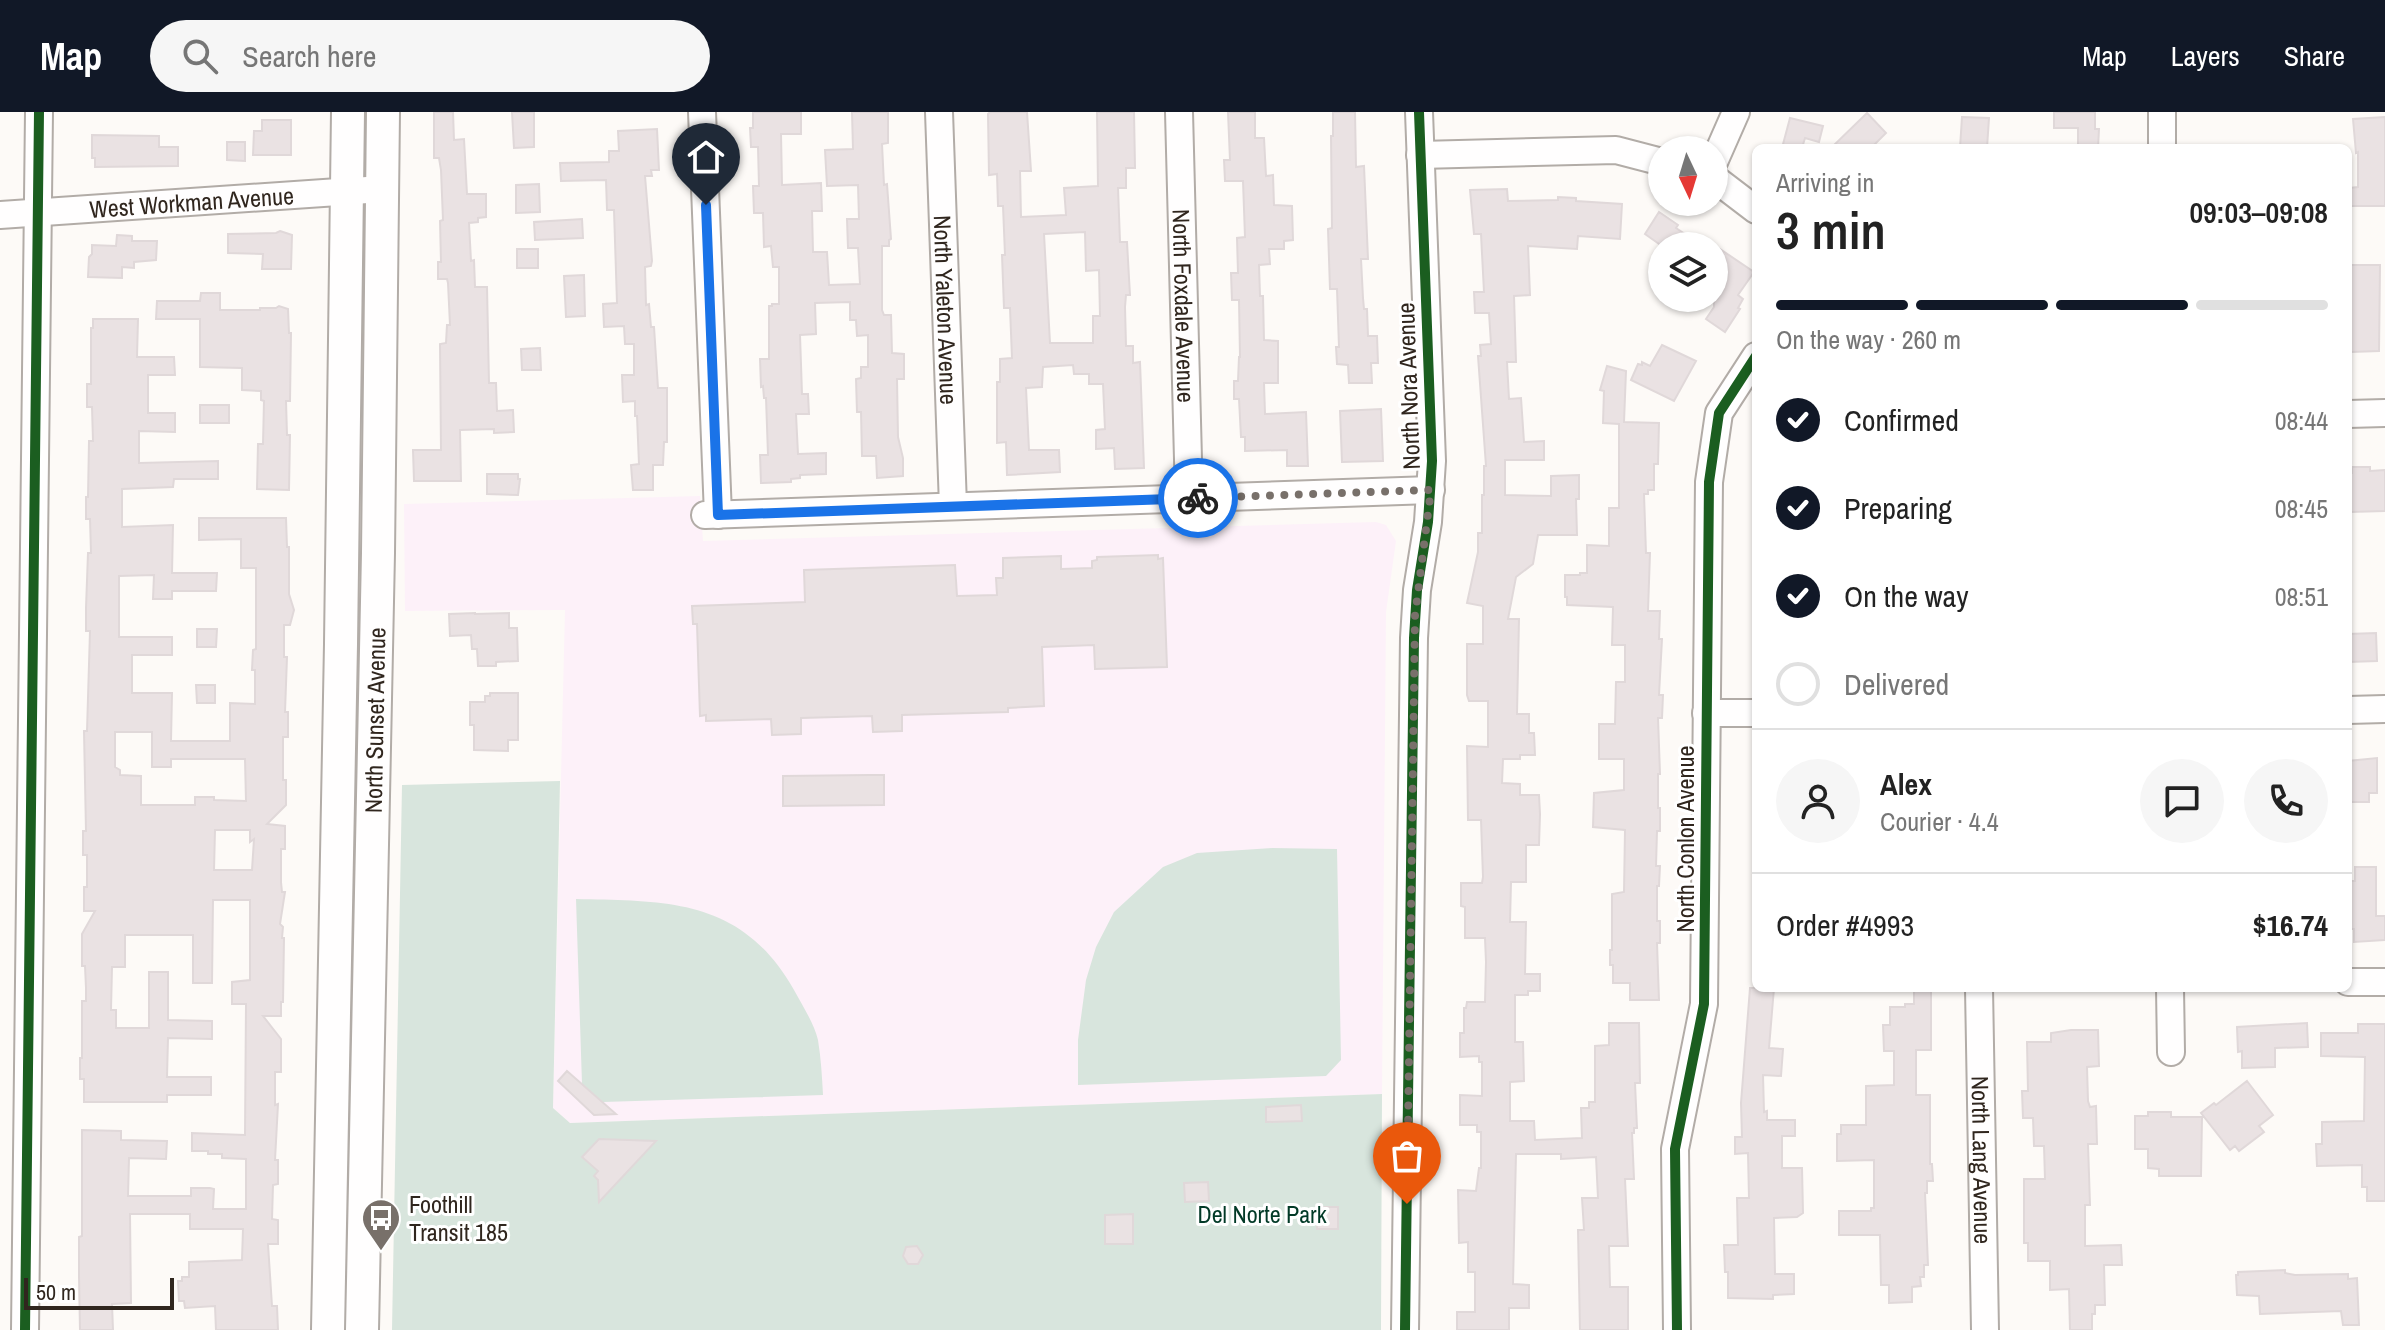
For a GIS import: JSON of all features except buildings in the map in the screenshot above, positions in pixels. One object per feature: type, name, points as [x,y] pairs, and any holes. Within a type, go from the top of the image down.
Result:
[{"type":"main road","name":"North Sunset Avenue","points":[[328,1330],[348,112]]},
{"type":"main road","name":"North Sunset Avenue","points":[[362,1330],[378,553],[383,112]]},
{"type":"street","points":[[25,1330],[39,112]]},
{"type":"street","points":[[702,112],[711,515],[1431,490]]},
{"type":"street","name":"North Yaleton Avenue","points":[[939,112],[953,506]]},
{"type":"street","name":"North Foxdale Avenue","points":[[1179,112],[1189,498]]},
{"type":"street","name":"North Nora Avenue","points":[[1405,1330],[1415,616],[1431,490],[1419,112]]},
{"type":"street","points":[[1725,136],[1736,112]]},
{"type":"street","points":[[2162,112],[2162,144]]},
{"type":"street","points":[[1420,155],[1616,150],[1648,158]]},
{"type":"street","name":"West Workman Avenue","points":[[0,215],[382,189]]},
{"type":"street","points":[[1728,189],[1752,207]]},
{"type":"street","name":"North Conlon Avenue","points":[[1677,1330],[1675,1149],[1704,1004],[1709,482],[1719,413],[1752,362]]},
{"type":"street","points":[[2352,414],[2385,413]]},
{"type":"street","points":[[2352,710],[2385,709]]},
{"type":"street","points":[[1706,713],[1752,713]]},
{"type":"street","points":[[2352,982],[2385,982]]},
{"type":"street","name":"North Lang Avenue","points":[[1979,992],[1985,1330]]},
{"type":"street","points":[[2170,992],[2171,1052]]},
{"type":"shaded area","points":[[700,496],[703,541],[1376,522],[1386,525],[1396,541],[1386,612],[1382,1094],[570,1123],[553,1108],[565,610],[405,611],[404,504]]},
{"type":"green space","name":"Del Norte Park","points":[[560,781],[553,1108],[570,1123],[1382,1094],[1381,1330],[392,1330],[402,785]]},
{"type":"green space","points":[[1272,848],[1337,849],[1341,1060],[1326,1076],[1078,1085],[1078,1040],[1086,980],[1096,947],[1114,912],[1163,867],[1197,853]]},
{"type":"green space","points":[[576,899],[642,901],[701,911],[727,922],[751,938],[774,960],[811,1021],[818,1040],[823,1095],[603,1102],[582,1084]]},
{"type":"cycle path","points":[[25,1330],[39,112]]},
{"type":"cycle path","points":[[1405,1330],[1414,638],[1432,461],[1419,112]]},
{"type":"cycle path","points":[[1677,1330],[1675,1149],[1704,1004],[1709,482],[1719,413],[1752,362]]},
{"type":"way so far","points":[[1198,498],[1431,490],[1415,616],[1407,1204]]},
{"type":"place","name":"Foothill Transit 185","points":[[381,1252]]},
{"type":"route","points":[[706,205],[718,515],[1198,498]]}]
